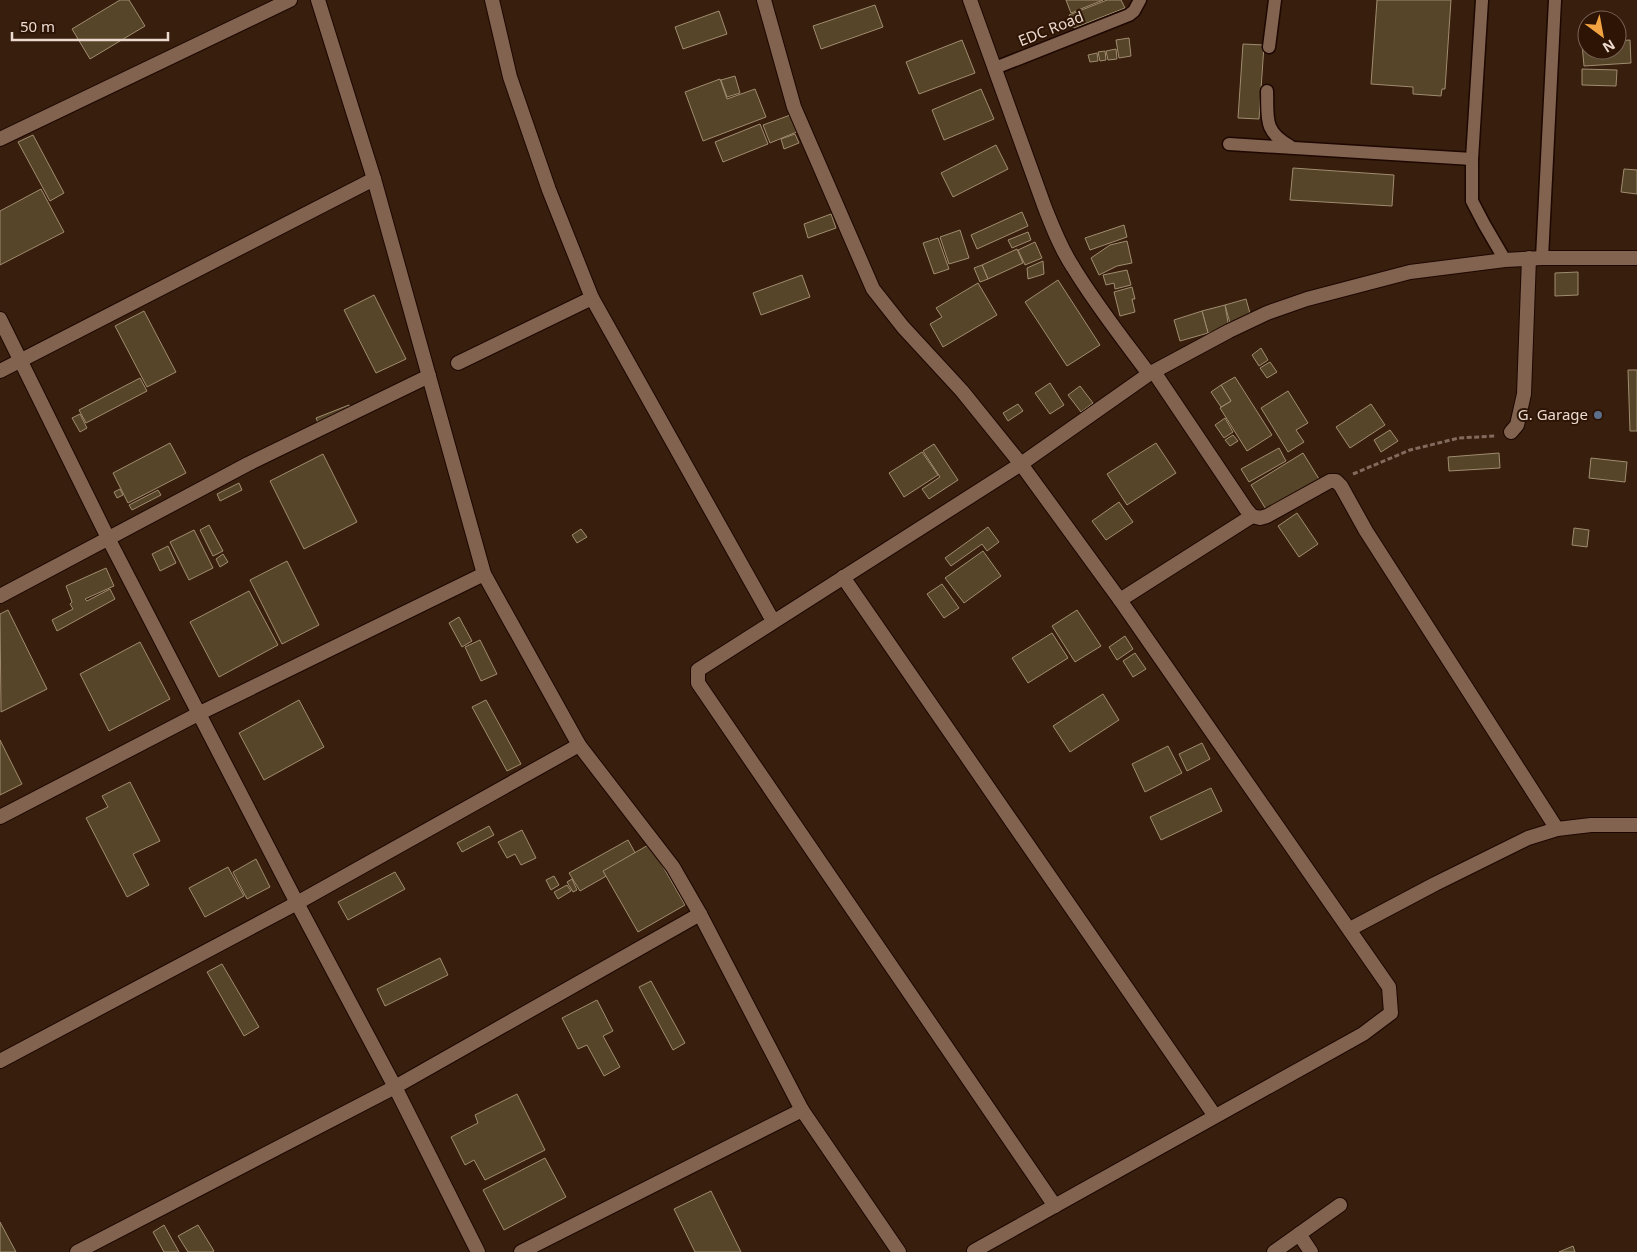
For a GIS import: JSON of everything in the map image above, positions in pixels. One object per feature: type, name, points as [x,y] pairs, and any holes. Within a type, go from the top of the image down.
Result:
[{"type":"street","points":[[0,139],[290,0]]},
{"type":"street","points":[[318,0],[374,179],[484,574],[579,744],[673,867],[700,914],[802,1110],[899,1252]]},
{"type":"street","points":[[492,0],[510,77],[549,190],[592,298],[773,621]]},
{"type":"street","points":[[764,0],[794,107],[873,289],[904,327],[962,391],[1022,464],[1120,600],[1390,987],[1391,1013],[1363,1034],[974,1250]]},
{"type":"street","points":[[970,0],[1045,208],[1072,266],[1092,296],[1152,373],[1252,516],[1260,518],[1267,516],[1330,481],[1336,481],[1341,486],[1366,531],[1557,830]]},
{"type":"street","points":[[0,371],[374,179]]},
{"type":"street","points":[[1055,1206],[698,683],[698,670],[1022,464],[1152,373],[1229,331],[1267,313],[1307,299],[1410,272],[1536,258],[1637,258]]},
{"type":"street","points":[[1511,432],[1518,425],[1524,394],[1536,258]]},
{"type":"street","points":[[458,363],[592,298]]},
{"type":"street","points":[[0,319],[108,538],[297,903],[395,1087],[478,1252]]},
{"type":"street","points":[[0,596],[248,464],[429,376]]},
{"type":"street","points":[[1120,600],[1252,516]]},
{"type":"street","points":[[0,817],[200,713],[484,574]]},
{"type":"street","points":[[842,577],[1215,1116]]},
{"type":"street","points":[[0,1061],[297,903],[579,744]]},
{"type":"street","points":[[1350,929],[1528,838],[1557,830],[1591,825],[1637,825]]},
{"type":"street","points":[[77,1252],[395,1087],[700,914]]},
{"type":"street","points":[[521,1252],[802,1110]]},
{"type":"street","points":[[1274,1252],[1340,1205]]},
{"type":"street","points":[[1299,1234],[1311,1252]]},
{"type":"lane","name":"EDC Road","points":[[995,68],[1129,15],[1134,11],[1140,0]]},
{"type":"lane","points":[[1270,47],[1274,0]]},
{"type":"lane","points":[[1482,0],[1472,159],[1472,201],[1505,260]]},
{"type":"lane","points":[[1536,258],[1555,0]]},
{"type":"lane","points":[[1267,91],[1268,125],[1276,139],[1294,148]]},
{"type":"lane","points":[[1230,144],[1472,159]]},
{"type":"path","points":[[1336,481],[1410,450],[1459,438],[1491,437],[1511,432]]},
{"type":"building","points":[[120,0],[129,0],[145,26],[90,59],[72,29]]},
{"type":"building","points":[[1066,0],[1103,0],[1071,13]]},
{"type":"building","points":[[1107,0],[1121,0],[1125,8],[1074,28],[1069,15]]},
{"type":"building","points":[[1377,0],[1451,0],[1445,89],[1442,89],[1441,96],[1413,94],[1413,87],[1371,84]]},
{"type":"building","points":[[875,5],[883,27],[821,49],[813,26]]},
{"type":"building","points":[[719,11],[727,34],[683,49],[675,27]]},
{"type":"building","points":[[1129,38],[1131,56],[1119,58],[1116,40]]},
{"type":"building","points":[[962,40],[975,73],[919,94],[906,62]]},
{"type":"building","points":[[1627,40],[1630,40],[1631,63],[1584,66],[1583,60],[1627,60]]},
{"type":"building","points":[[1243,44],[1264,45],[1259,119],[1238,118]]},
{"type":"building","points":[[1116,49],[1117,59],[1108,60],[1106,51]]},
{"type":"building","points":[[1105,51],[1106,60],[1100,61],[1098,52]]},
{"type":"building","points":[[1097,53],[1098,61],[1090,62],[1088,55]]},
{"type":"building","points":[[1582,69],[1617,70],[1616,86],[1582,85]]},
{"type":"building","points":[[735,76],[740,93],[727,97],[721,80]]},
{"type":"building","points":[[720,79],[727,99],[755,89],[766,117],[703,141],[685,92]]},
{"type":"building","points":[[981,89],[994,119],[944,140],[932,110]]},
{"type":"building","points":[[793,114],[799,131],[770,143],[763,125]]},
{"type":"building","points":[[760,124],[768,144],[723,162],[715,142]]},
{"type":"building","points":[[795,134],[799,143],[784,149],[781,139]]},
{"type":"building","points":[[33,135],[64,193],[50,201],[18,142]]},
{"type":"building","points":[[996,145],[1008,169],[953,197],[941,173]]},
{"type":"building","points":[[1293,168],[1394,175],[1392,206],[1290,200]]},
{"type":"building","points":[[1624,169],[1637,170],[1637,194],[1621,192]]},
{"type":"building","points":[[41,189],[64,232],[0,265],[0,211]]},
{"type":"building","points":[[1022,212],[1028,226],[977,249],[971,235]]},
{"type":"building","points":[[831,214],[836,228],[808,238],[804,224]]},
{"type":"building","points":[[1124,225],[1127,237],[1090,250],[1085,238]]},
{"type":"building","points":[[960,230],[969,258],[949,264],[940,237]]},
{"type":"building","points":[[1028,232],[1031,240],[1012,248],[1008,240]]},
{"type":"building","points":[[938,238],[949,269],[934,274],[923,243]]},
{"type":"building","points":[[1127,241],[1132,263],[1117,266],[1099,275],[1091,258],[1110,245]]},
{"type":"building","points":[[1035,242],[1042,258],[1025,265],[1018,250]]},
{"type":"building","points":[[1017,249],[1023,263],[988,279],[982,265]]},
{"type":"building","points":[[1043,261],[1044,274],[1028,279],[1027,268]]},
{"type":"building","points":[[982,265],[988,279],[980,282],[974,268]]},
{"type":"building","points":[[1127,270],[1131,285],[1115,289],[1114,283],[1106,285],[1103,275]]},
{"type":"building","points":[[1578,272],[1578,295],[1555,296],[1555,273]]},
{"type":"building","points":[[802,275],[810,297],[761,315],[753,293]]},
{"type":"building","points":[[1058,280],[1100,345],[1067,366],[1025,302]]},
{"type":"building","points":[[978,283],[997,315],[943,347],[930,324],[942,317],[936,308]]},
{"type":"building","points":[[1132,287],[1135,299],[1132,299],[1135,312],[1120,316],[1114,292]]},
{"type":"building","points":[[374,295],[406,359],[376,373],[344,310]]},
{"type":"building","points":[[1246,299],[1251,317],[1230,323],[1225,305]]},
{"type":"building","points":[[1225,305],[1229,328],[1208,333],[1202,311]]},
{"type":"building","points":[[144,311],[176,372],[147,387],[115,326]]},
{"type":"building","points":[[1202,311],[1208,333],[1180,341],[1174,320]]},
{"type":"building","points":[[1261,348],[1268,360],[1259,366],[1252,355]]},
{"type":"building","points":[[1270,362],[1277,372],[1267,378],[1260,368]]},
{"type":"building","points":[[1628,370],[1637,370],[1637,431],[1630,431]]},
{"type":"building","points":[[1235,377],[1272,435],[1247,451],[1220,408],[1231,401],[1221,385]]},
{"type":"building","points":[[140,378],[147,391],[86,423],[79,410]]},
{"type":"building","points":[[1050,383],[1064,405],[1050,414],[1035,393]]},
{"type":"building","points":[[1221,385],[1231,401],[1221,407],[1211,392]]},
{"type":"building","points":[[1080,386],[1093,403],[1081,412],[1068,395]]},
{"type":"building","points":[[1288,391],[1308,423],[1296,430],[1304,442],[1288,452],[1261,408]]},
{"type":"building","points":[[1018,404],[1023,411],[1008,421],[1003,413]]},
{"type":"building","points":[[1371,404],[1385,425],[1350,448],[1336,427]]},
{"type":"building","points":[[349,405],[352,412],[319,425],[316,418]]},
{"type":"building","points":[[80,414],[87,428],[80,432],[72,418]]},
{"type":"building","points":[[1225,418],[1233,432],[1224,438],[1215,425]]},
{"type":"building","points":[[1390,430],[1398,441],[1381,452],[1374,440]]},
{"type":"building","points":[[1233,435],[1238,441],[1230,446],[1225,440]]},
{"type":"building","points":[[170,443],[186,473],[128,503],[113,473]]},
{"type":"building","points":[[1156,443],[1176,473],[1127,505],[1107,474]]},
{"type":"building","points":[[934,444],[958,480],[929,499],[922,489],[940,477],[923,451]]},
{"type":"building","points":[[1279,448],[1286,461],[1249,482],[1241,469]]},
{"type":"building","points":[[922,452],[938,475],[904,497],[889,473]]},
{"type":"building","points":[[1303,453],[1319,479],[1267,511],[1251,485]]},
{"type":"building","points":[[1499,453],[1500,468],[1449,471],[1448,457]]},
{"type":"building","points":[[323,454],[357,522],[304,549],[270,481]]},
{"type":"building","points":[[1591,458],[1627,462],[1625,482],[1589,478]]},
{"type":"building","points":[[239,483],[242,490],[220,501],[217,494]]},
{"type":"building","points":[[120,489],[123,495],[117,498],[114,492]]},
{"type":"building","points":[[158,490],[161,495],[132,510],[129,505]]},
{"type":"building","points":[[1119,502],[1133,522],[1106,540],[1092,521]]},
{"type":"building","points":[[1297,513],[1318,544],[1299,557],[1278,526]]},
{"type":"building","points":[[209,525],[223,551],[213,556],[200,530]]},
{"type":"building","points":[[988,527],[999,542],[987,551],[982,544],[951,566],[945,558]]},
{"type":"building","points":[[1574,528],[1589,530],[1587,547],[1572,545]]},
{"type":"building","points":[[581,529],[587,537],[577,543],[572,535]]},
{"type":"building","points":[[194,530],[213,568],[189,580],[170,542]]},
{"type":"building","points":[[168,546],[176,563],[160,571],[152,554]]},
{"type":"building","points":[[983,551],[1001,576],[964,603],[945,578]]},
{"type":"building","points":[[223,554],[228,562],[220,567],[216,559]]},
{"type":"building","points":[[287,561],[319,625],[282,644],[250,580]]},
{"type":"building","points":[[106,568],[114,586],[85,599],[87,601],[110,589],[115,599],[57,631],[52,620],[73,609],[66,586]]},
{"type":"building","points":[[942,584],[959,608],[944,618],[927,594]]},
{"type":"building","points":[[249,591],[278,645],[219,677],[190,622]]},
{"type":"building","points":[[8,610],[47,689],[1,712],[0,614]]},
{"type":"building","points":[[1077,610],[1101,646],[1075,662],[1052,626]]},
{"type":"building","points":[[459,617],[472,641],[462,647],[449,623]]},
{"type":"building","points":[[1052,633],[1068,658],[1028,683],[1012,658]]},
{"type":"building","points":[[1125,636],[1133,649],[1117,660],[1109,647]]},
{"type":"building","points":[[480,640],[497,674],[481,681],[465,647]]},
{"type":"building","points":[[140,642],[170,699],[109,731],[80,674]]},
{"type":"building","points":[[1135,653],[1146,669],[1133,677],[1123,661]]},
{"type":"building","points":[[1103,694],[1119,720],[1070,752],[1053,726]]},
{"type":"building","points":[[299,700],[324,747],[264,780],[239,733]]},
{"type":"building","points":[[486,700],[521,764],[507,771],[472,707]]},
{"type":"building","points":[[0,740],[22,784],[0,795]]},
{"type":"building","points":[[1202,743],[1210,759],[1187,771],[1179,754]]},
{"type":"building","points":[[1168,746],[1182,773],[1145,792],[1132,764]]},
{"type":"building","points":[[130,782],[160,841],[133,854],[149,885],[127,897],[86,818],[108,807],[102,796]]},
{"type":"building","points":[[1211,788],[1222,811],[1161,840],[1150,817]]},
{"type":"building","points":[[489,826],[494,835],[462,852],[457,843]]},
{"type":"building","points":[[522,830],[536,858],[521,865],[515,854],[507,858],[498,842]]},
{"type":"building","points":[[628,840],[638,858],[580,891],[569,873]]},
{"type":"building","points":[[650,844],[685,905],[638,932],[603,871]]},
{"type":"building","points":[[256,859],[270,887],[247,899],[233,872]]},
{"type":"building","points":[[228,867],[244,896],[205,917],[189,888]]},
{"type":"building","points":[[395,872],[405,889],[348,920],[338,902]]},
{"type":"building","points":[[554,876],[559,885],[551,890],[546,880]]},
{"type":"building","points":[[572,879],[577,890],[573,892],[567,882]]},
{"type":"building","points":[[567,885],[571,891],[558,899],[554,892]]},
{"type":"building","points":[[440,958],[448,975],[385,1006],[377,989]]},
{"type":"building","points":[[222,964],[259,1027],[244,1036],[207,972]]},
{"type":"building","points":[[651,981],[685,1043],[673,1050],[639,987]]},
{"type":"building","points":[[597,1000],[613,1031],[603,1036],[620,1067],[604,1076],[587,1045],[578,1049],[562,1018]]},
{"type":"building","points":[[517,1094],[545,1150],[485,1180],[474,1160],[465,1165],[451,1137],[478,1123],[475,1115]]},
{"type":"building","points":[[545,1158],[566,1197],[504,1230],[483,1190]]},
{"type":"building","points":[[711,1191],[741,1252],[695,1252],[674,1209]]},
{"type":"building","points":[[0,1222],[16,1252],[0,1252]]},
{"type":"building","points":[[164,1225],[179,1252],[164,1252],[153,1232]]},
{"type":"building","points":[[198,1225],[214,1251],[188,1252],[178,1236]]},
{"type":"building","points":[[1573,1246],[1575,1252],[1559,1252]]},
{"type":"place","name":"G. Garage","points":[[1598,415]]}]
